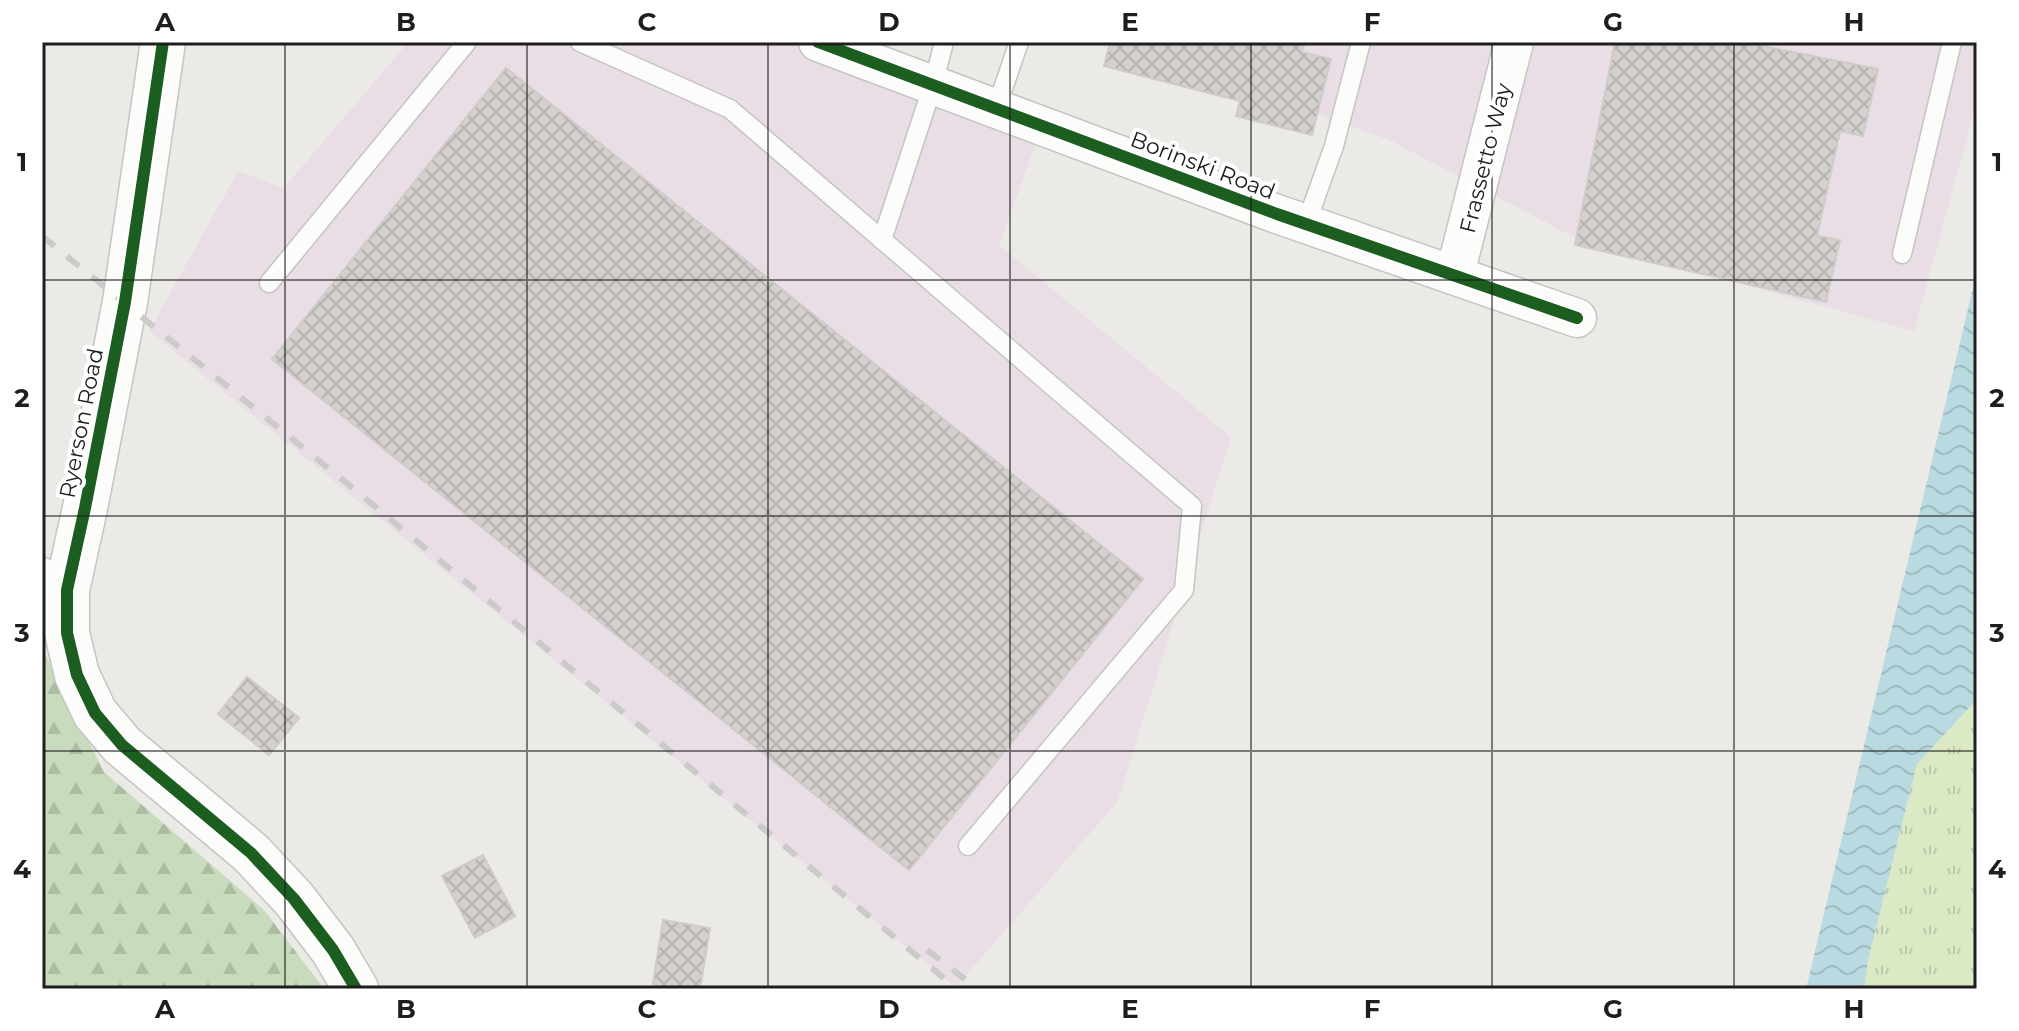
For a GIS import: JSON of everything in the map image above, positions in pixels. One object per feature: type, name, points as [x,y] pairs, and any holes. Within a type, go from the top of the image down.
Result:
[{"type":"street","name":"Ryerson Road","points":[[163,42],[125,302],[85,508],[55,583],[77,675],[95,713],[122,745],[251,853],[286,890],[333,950],[356,989]]},
{"type":"street","name":"Borinski Road","points":[[818,42],[1306,224],[1577,318]]},
{"type":"street","name":"Frassetto Way","points":[[1455,274],[1514,42]]},
{"type":"lane","points":[[269,283],[467,42]]},
{"type":"lane","points":[[580,42],[730,109],[1192,506],[1184,590],[968,846]]},
{"type":"lane","points":[[882,240],[944,42]]},
{"type":"lane","points":[[996,109],[1019,42]]},
{"type":"lane","points":[[1306,224],[1334,146],[1361,42]]},
{"type":"lane","points":[[1902,254],[1952,42]]},
{"type":"shaded area","points":[[408,42],[820,42],[1043,124],[999,245],[1231,437],[1118,801],[956,987],[149,331],[238,171],[284,188]]},
{"type":"shaded area","points":[[1115,42],[1977,42],[1977,101],[1914,331],[1579,240],[1389,140]]},
{"type":"green space","points":[[42,648],[104,772],[265,911],[324,989],[42,989]]},
{"type":"green space","points":[[1977,699],[1977,989],[1864,989],[1868,960],[1917,764]]},
{"type":"water","points":[[1977,271],[1977,699],[1917,764],[1868,960],[1864,989],[1806,989]]},
{"type":"building","points":[[1110,42],[1305,42],[1302,52],[1331,59],[1312,135],[1236,116],[1240,101],[1104,66]]},
{"type":"building","points":[[1615,42],[1743,42],[1878,69],[1863,136],[1840,131],[1817,236],[1840,240],[1826,302],[1575,245]]},
{"type":"building","points":[[506,68],[1143,579],[909,870],[272,359]]},
{"type":"building","points":[[247,677],[299,718],[269,755],[218,714]]},
{"type":"building","points":[[483,855],[515,916],[475,938],[442,876]]},
{"type":"building","points":[[663,920],[710,928],[700,989],[652,989]]},
{"type":"railway","points":[[42,236],[349,485],[957,989]]},
{"type":"railway","points":[[927,950],[978,989]]},
{"type":"cycle path","points":[[163,42],[125,302],[67,590],[67,633],[77,675],[95,713],[122,745],[251,853],[294,899],[333,950],[356,989]]},
{"type":"cycle path","points":[[818,42],[1277,214],[1577,318]]}]
